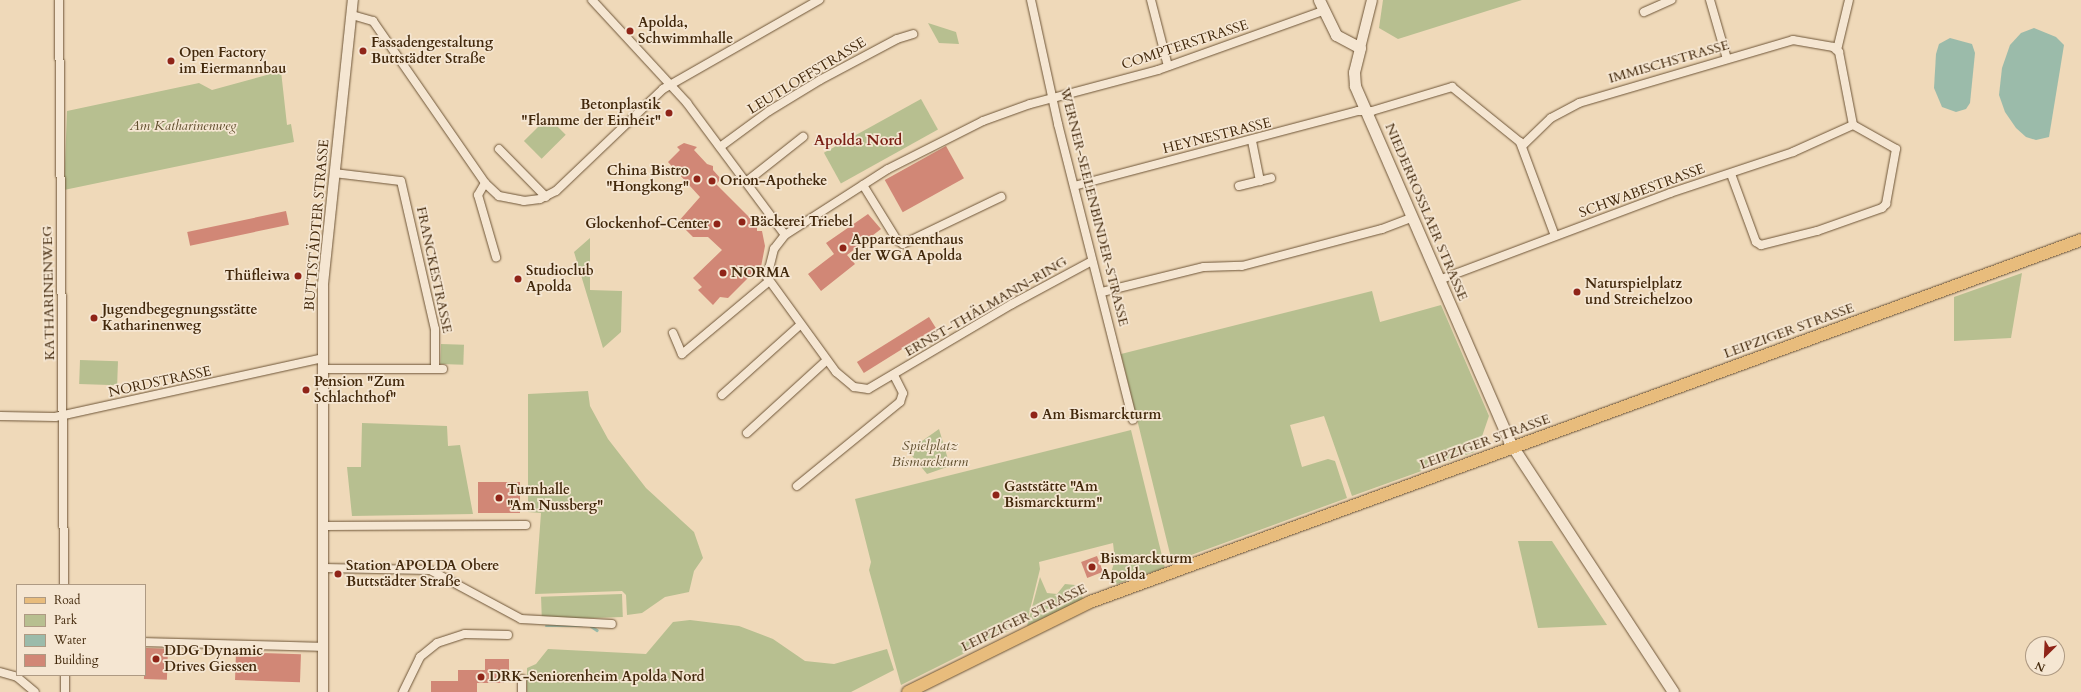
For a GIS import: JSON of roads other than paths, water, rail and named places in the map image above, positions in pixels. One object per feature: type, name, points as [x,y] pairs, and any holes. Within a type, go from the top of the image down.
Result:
[{"type":"main road","points":[[1319,0],[1323,11],[1336,35],[1360,48]]},
{"type":"main road","name":"NIEDERROSSLAER STRASSE","points":[[1360,48],[1354,79],[1366,111],[1512,448],[1673,692]]},
{"type":"main road","name":"LEIPZIGER STRASSE","points":[[908,692],[1090,602],[2081,240]]},
{"type":"street","name":"KATHARINENWEG","points":[[59,0],[64,415],[64,584]]},
{"type":"street","name":"BUTTSTÄDTER STRASSE","points":[[323,692],[323,284],[353,0]]},
{"type":"street","points":[[592,0],[671,85],[720,147],[785,235]]},
{"type":"street","points":[[352,16],[373,21],[485,183],[499,196],[511,200],[531,201],[546,197],[556,191],[653,96],[819,0]]},
{"type":"street","name":"WERNER-SEELENBINDER-STRASSE","points":[[1031,0],[1092,261],[1102,292],[1133,420]]},
{"type":"street","points":[[1151,0],[1168,66]]},
{"type":"street","points":[[1360,48],[1372,0]]},
{"type":"street","points":[[1644,12],[1671,0]]},
{"type":"street","points":[[1710,0],[1728,59]]},
{"type":"street","points":[[1730,174],[1756,242],[1761,245],[1817,231],[1882,208],[1886,204],[1896,149],[1853,125],[1837,50],[1849,0]]},
{"type":"street","name":"COMPTERSTRASSE","points":[[1053,98],[1168,66],[1323,11]]},
{"type":"street","name":"LEUTLOFFSTRASSE","points":[[720,147],[769,111],[820,80],[897,39],[913,34]]},
{"type":"street","name":"IMMISCHSTRASSE","points":[[1522,146],[1551,118],[1579,103],[1793,40],[1837,50]]},
{"type":"street","name":"HEYNESTRASSE","points":[[1074,186],[1452,88],[1522,146]]},
{"type":"street","points":[[673,333],[682,354],[768,282],[774,249],[785,235],[863,185],[983,121],[1053,98]]},
{"type":"street","name":"SCHWABESTRASSE","points":[[1439,280],[1554,236],[1793,152],[1853,125]]},
{"type":"street","points":[[746,182],[803,137]]},
{"type":"street","points":[[1252,141],[1260,181]]},
{"type":"street","points":[[1522,146],[1554,236]]},
{"type":"street","points":[[499,149],[546,197]]},
{"type":"street","name":"FRANCKESTRASSE","points":[[323,369],[439,369],[435,329],[401,181],[334,173]]},
{"type":"street","points":[[1240,186],[1271,178]]},
{"type":"street","points":[[485,183],[478,195],[496,257]]},
{"type":"street","points":[[863,185],[897,240],[903,244],[1001,197]]},
{"type":"street","points":[[1102,292],[1204,267],[1242,266],[1369,233],[1412,217]]},
{"type":"street","name":"ERNST-THÄLMANN-RING","points":[[768,282],[827,360],[854,387],[868,389],[1012,304],[1092,261]]},
{"type":"street","points":[[722,395],[800,325]]},
{"type":"street","name":"NORDSTRASSE","points":[[0,416],[64,415],[323,358]]},
{"type":"street","points":[[747,433],[827,360]]},
{"type":"street","points":[[797,486],[900,402],[903,393],[894,375]]},
{"type":"street","points":[[323,526],[526,525]]},
{"type":"street","points":[[323,568],[430,570],[522,619],[612,624]]},
{"type":"street","points":[[403,692],[420,657],[436,643],[465,634],[508,635]]},
{"type":"street","points":[[146,642],[323,648]]},
{"type":"street","points":[[0,672],[16,676]]},
{"type":"street","points":[[17,676],[35,692]]},
{"type":"street","points":[[65,676],[65,692]]},
{"type":"street","points":[[522,679],[522,692]]},
{"type":"water","points":[[2034,28],[2056,37],[2064,45],[2049,137],[2036,140],[2026,137],[2016,128],[2005,112],[1999,95],[2002,68],[2010,45],[2021,33]]},
{"type":"water","points":[[1950,38],[1972,44],[1975,53],[1970,103],[1966,109],[1956,112],[1942,107],[1934,88],[1936,54],[1939,44]]},
{"type":"waterway","points":[[546,626],[582,626]]},
{"type":"waterway","points":[[591,626],[597,630]]},
{"type":"place","name":"Apolda, Schwimmhalle","points":[[630,31]]},
{"type":"place","name":"Fassadengestaltung Buttstädter Straße","points":[[363,51]]},
{"type":"place","name":"Open Factory im Eiermannbau","points":[[171,61]]},
{"type":"place","name":"Betonplastik \"Flamme der Einheit\"","points":[[669,113]]},
{"type":"place","name":"China Bistro \"Hongkong\"","points":[[697,179]]},
{"type":"place","name":"Orion-Apotheke","points":[[712,181]]},
{"type":"place","name":"Bäckerei Triebel","points":[[742,222]]},
{"type":"place","name":"Glockenhof-Center","points":[[717,224]]},
{"type":"place","name":"Appartementhaus der WGA Apolda","points":[[843,248]]},
{"type":"place","name":"NORMA","points":[[723,273]]},
{"type":"place","name":"Thüfleiwa","points":[[298,276]]},
{"type":"place","name":"Studioclub Apolda","points":[[518,279]]},
{"type":"place","name":"Naturspielplatz und Streichelzoo","points":[[1577,292]]},
{"type":"place","name":"Jugendbegegnungsstätte Katharinenweg","points":[[94,318]]},
{"type":"place","name":"Pension \"Zum Schlachthof\"","points":[[306,390]]},
{"type":"place","name":"Am Bismarckturm","points":[[1034,415]]},
{"type":"place","name":"Gaststätte \"Am Bismarckturm\"","points":[[996,495]]},
{"type":"place","name":"Turnhalle \"Am Nussberg\"","points":[[499,498]]},
{"type":"place","name":"Bismarckturm Apolda","points":[[1092,567]]},
{"type":"place","name":"Station APOLDA Obere Buttstädter Straße","points":[[338,574]]},
{"type":"place","name":"DDG Dynamic Drives Giessen","points":[[156,659]]},
{"type":"place","name":"DRK-Seniorenheim Apolda Nord","points":[[481,677]]},
{"type":"district","name":"Apolda Nord","points":[[858,141]]},
{"type":"park label","name":"Am Katharinenweg","points":[[183,126]]},
{"type":"park label","name":"Spielplatz Bismarckturm","points":[[930,454]]}]
